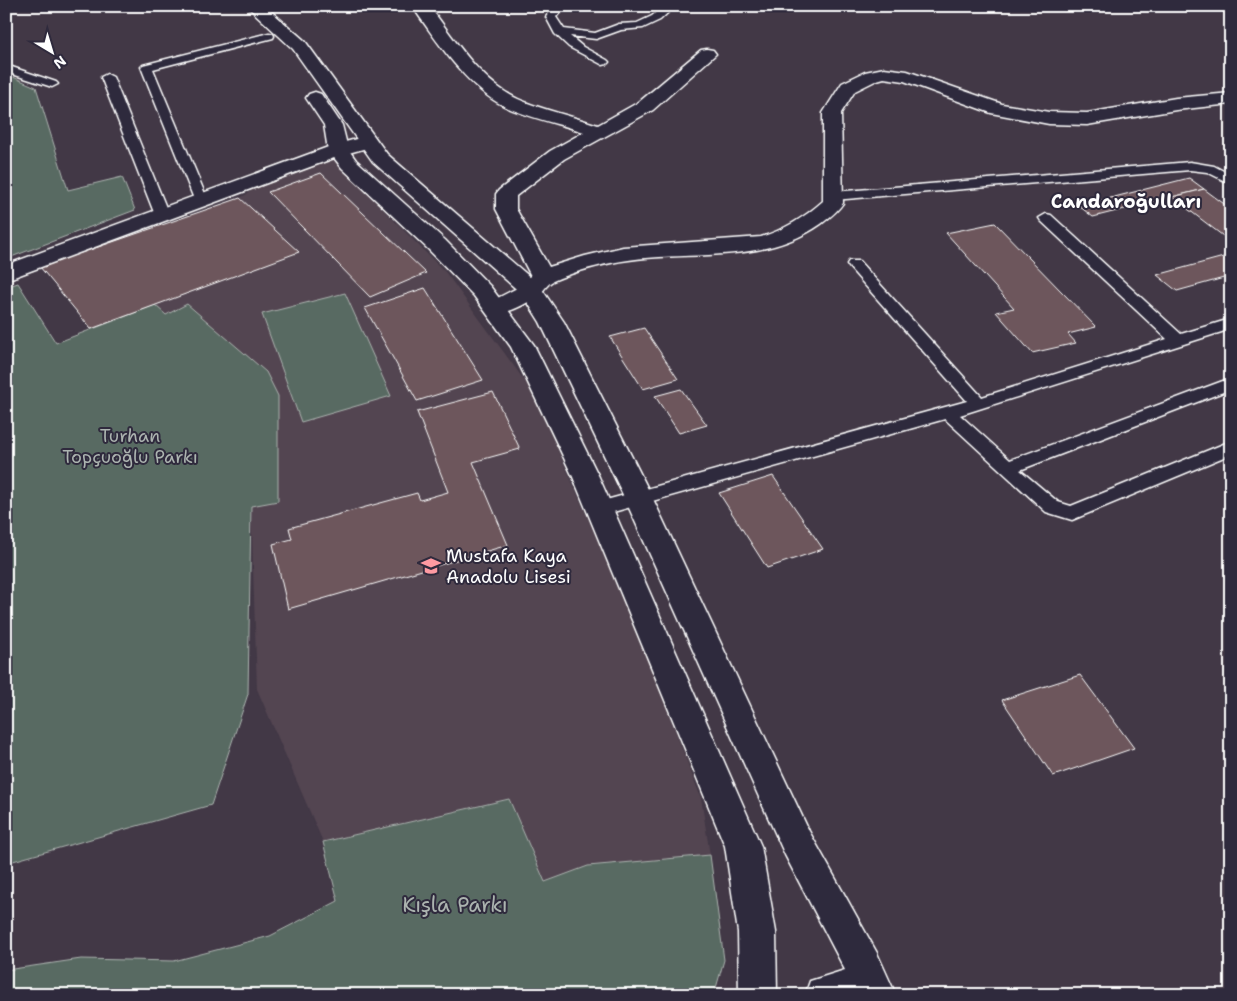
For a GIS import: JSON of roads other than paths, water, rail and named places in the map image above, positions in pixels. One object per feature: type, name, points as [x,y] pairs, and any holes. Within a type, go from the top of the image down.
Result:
[{"type":"main road","points":[[239,6],[285,54],[333,125],[338,150],[349,164],[450,258],[496,308],[522,345],[600,509],[743,846],[757,932],[758,995]]},
{"type":"main road","points":[[255,6],[299,45],[380,158],[537,284]]},
{"type":"main road","points":[[420,6],[475,77],[493,92],[512,103],[599,130]]},
{"type":"main road","points":[[707,54],[646,106],[599,130],[557,155],[506,194],[506,209],[552,322],[638,499],[797,843],[874,988],[824,995]]},
{"type":"main road","points":[[496,308],[537,284],[578,265],[622,254],[762,243],[805,226],[821,215],[833,203],[832,113],[848,87],[871,76],[884,73],[907,76],[998,109],[1049,118],[1087,119],[1176,104],[1231,98]]},
{"type":"main road","points":[[6,273],[338,150],[367,142]]},
{"type":"lane","points":[[561,6],[550,17],[559,32],[575,48],[603,62]]},
{"type":"lane","points":[[559,32],[596,36],[620,27],[640,26],[656,18],[670,6]]},
{"type":"lane","points":[[201,200],[147,67],[269,36]]},
{"type":"lane","points":[[6,68],[52,84]]},
{"type":"lane","points":[[107,78],[162,215]]},
{"type":"lane","points":[[834,196],[1190,166],[1210,169],[1231,180]]},
{"type":"lane","points":[[1046,218],[1179,340]]},
{"type":"lane","points":[[854,264],[978,403]]},
{"type":"lane","points":[[600,509],[948,413],[1230,324]]},
{"type":"lane","points":[[1007,468],[1231,383]]},
{"type":"lane","points":[[948,413],[1052,507],[1072,513],[1231,447]]},
{"type":"place","name":"Mustafa Kaya Anadolu Lisesi","points":[[431,566]]},
{"type":"district","name":"Candaroğulları","points":[[1126,201]]},
{"type":"park label","name":"Turhan Topçuoğlu Parkı","points":[[130,446]]},
{"type":"park label","name":"Kışla Parkı","points":[[455,905]]}]
